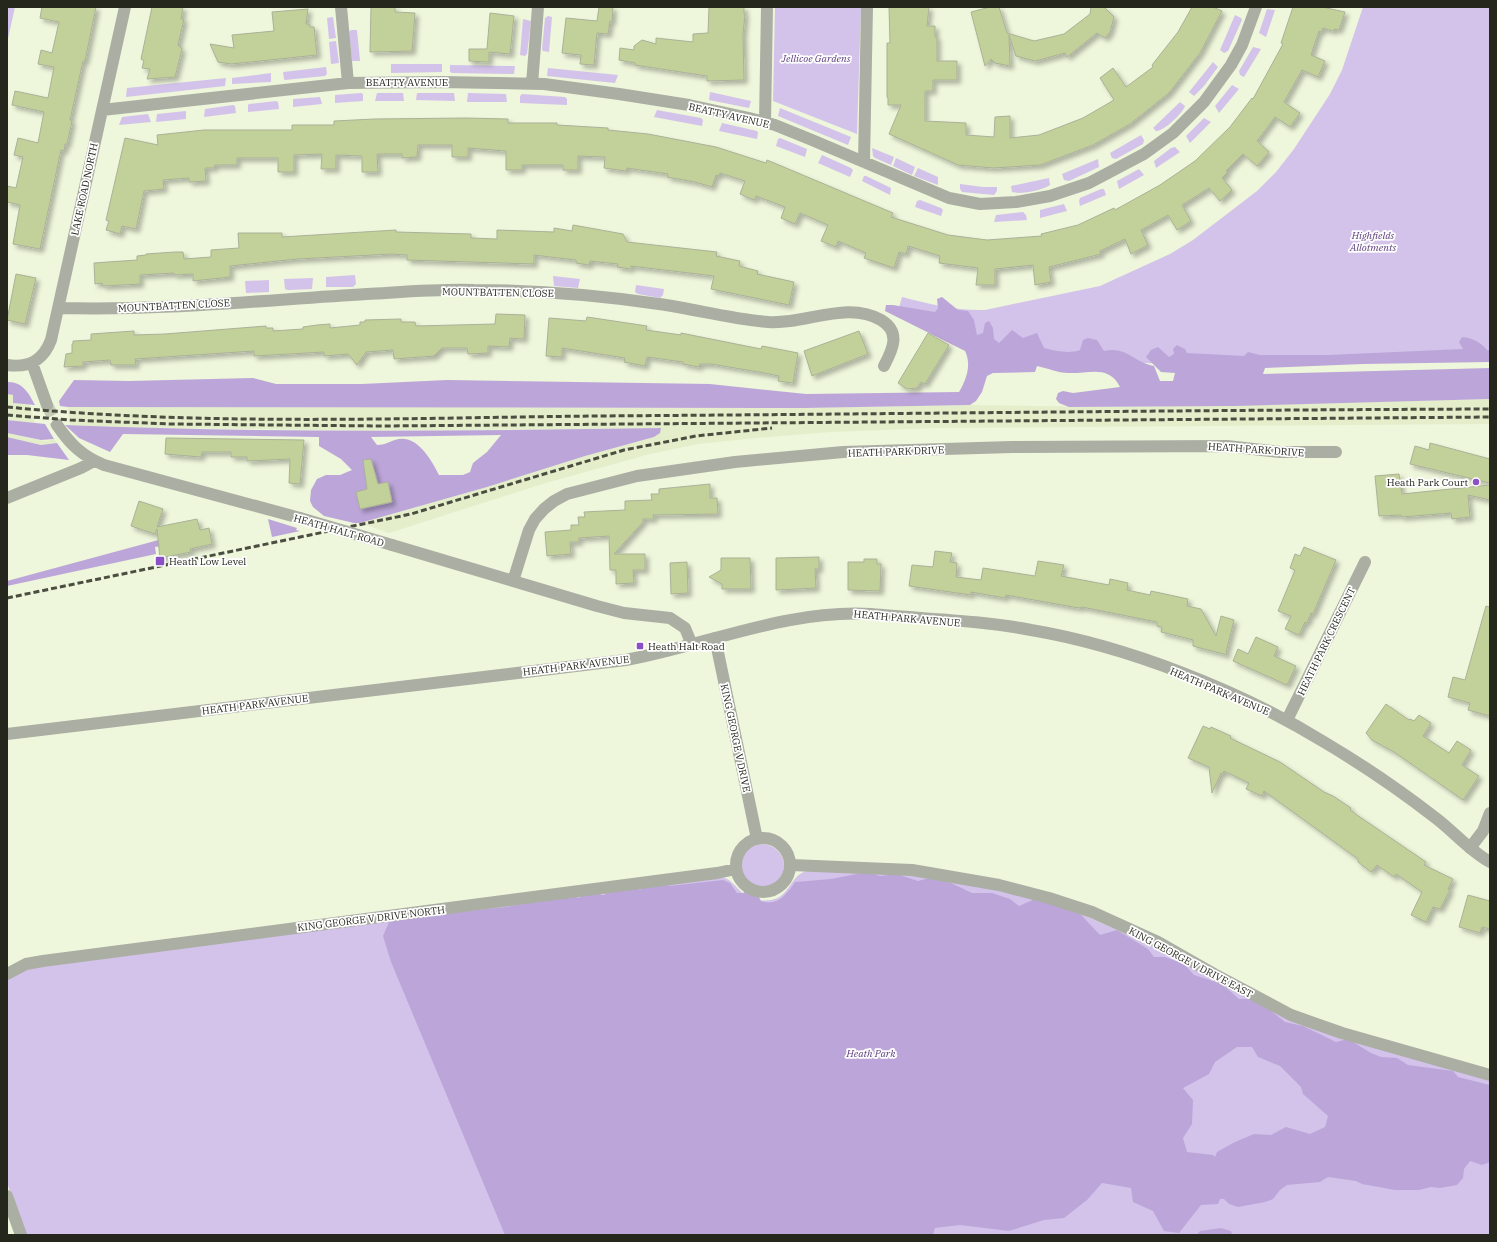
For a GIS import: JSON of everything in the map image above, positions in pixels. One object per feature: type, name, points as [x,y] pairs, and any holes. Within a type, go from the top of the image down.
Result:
[{"type":"street","name":"LAKE ROAD NORTH","points":[[32,363],[38,361],[47,349],[58,308],[125,7]]},
{"type":"street","points":[[341,7],[348,83]]},
{"type":"street","points":[[532,84],[538,7]]},
{"type":"street","points":[[765,122],[767,7]]},
{"type":"street","points":[[864,162],[867,7]]},
{"type":"street","name":"BEATTY AVENUE","points":[[102,110],[348,83],[532,84],[586,89],[666,101],[765,122],[864,162],[934,193],[949,198],[980,204],[1004,204],[1033,200],[1083,185],[1108,174],[1144,154],[1174,133],[1204,102],[1231,65],[1242,45],[1256,7]]},
{"type":"street","name":"MOUNTBATTEN CLOSE","points":[[58,308],[112,309],[471,290],[607,297],[772,323],[801,321],[849,312],[873,316],[891,329],[895,339],[893,349],[884,366]]},
{"type":"street","points":[[7,365],[19,366],[32,363],[47,405]]},
{"type":"street","name":"HEATH HALT ROAD","points":[[57,425],[74,447],[94,461],[300,518],[597,606],[624,612],[670,618],[685,628],[692,645]]},
{"type":"street","name":"HEATH PARK DRIVE","points":[[512,581],[529,530],[535,519],[544,509],[567,494],[637,476],[735,462],[843,452],[1012,447],[1227,446],[1280,452],[1336,452]]},
{"type":"street","points":[[7,498],[81,468],[94,461]]},
{"type":"street","name":"HEATH PARK CRESCENT","points":[[1287,720],[1365,562]]},
{"type":"street","name":"HEATH PARK AVENUE","points":[[7,734],[626,660],[692,645],[759,626],[814,616],[846,613],[1028,629],[1098,645],[1208,684],[1287,720],[1381,778],[1437,819],[1470,848],[1490,862]]},
{"type":"street","name":"KING GEORGE V DRIVE","points":[[715,638],[757,838]]},
{"type":"street","points":[[1470,848],[1483,831],[1490,813]]},
{"type":"street","points":[[757,838],[766,838],[782,845],[787,852],[791,865],[788,877],[783,884],[768,892],[751,890],[744,885],[739,879],[736,869],[738,854],[743,846],[757,838]]},
{"type":"street","name":"KING GEORGE V DRIVE EAST","points":[[791,865],[912,870],[992,884],[1050,898],[1092,912],[1158,942],[1214,974],[1292,1015],[1342,1032],[1490,1075]]},
{"type":"street","name":"KING GEORGE V DRIVE NORTH","points":[[7,974],[26,964],[43,961],[717,874],[736,869]]},
{"type":"street","points":[[7,1196],[21,1235]]},
{"type":"shaded area","points":[[7,394],[13,395],[13,403],[30,405],[35,423],[7,420]]},
{"type":"shaded area","points":[[1490,399],[1490,424],[935,428],[830,432],[698,444],[650,454],[542,484],[389,533],[360,523],[654,437],[661,428],[374,431],[122,427],[70,425],[68,407],[804,408],[970,405],[1114,407]]},
{"type":"shaded area","points":[[7,433],[46,441],[54,439],[57,443],[41,445],[7,437]]},
{"type":"green space","points":[[7,7],[15,7],[7,43]]},
{"type":"green space","name":"Jellicoe Gardens","points":[[775,7],[861,7],[857,134],[773,101]]},
{"type":"green space","name":"Highfields Allotments","points":[[1363,7],[1490,7],[1490,353],[1170,364],[1073,360],[991,352],[897,315],[902,297],[954,308],[985,310],[1100,286],[1170,254],[1193,240],[1257,191],[1276,172],[1294,149],[1330,94],[1342,70]]},
{"type":"green space","points":[[1267,9],[1275,10],[1266,37],[1259,33]]},
{"type":"green space","points":[[1235,15],[1242,20],[1228,51],[1224,53],[1220,50]]},
{"type":"green space","points":[[548,16],[552,17],[549,52],[543,51],[542,49],[545,18]]},
{"type":"green space","points":[[333,17],[336,38],[329,39],[327,18]]},
{"type":"green space","points":[[523,19],[531,21],[527,54],[525,56],[520,55]]},
{"type":"green space","points":[[351,30],[357,30],[360,61],[352,61],[349,32]]},
{"type":"green space","points":[[336,41],[339,63],[331,64],[329,42]]},
{"type":"green space","points":[[1253,47],[1261,49],[1244,77],[1240,75],[1239,71]]},
{"type":"green space","points":[[1213,62],[1218,67],[1204,86],[1194,96],[1189,92]]},
{"type":"green space","points":[[391,64],[442,64],[442,72],[391,73]]},
{"type":"green space","points":[[450,65],[515,66],[514,74],[452,73],[450,72]]},
{"type":"green space","points":[[326,67],[327,74],[325,76],[284,79],[283,72]]},
{"type":"green space","points":[[548,68],[618,75],[615,83],[547,76]]},
{"type":"green space","points":[[271,73],[271,82],[232,84],[232,78]]},
{"type":"green space","points":[[226,78],[225,86],[126,97],[127,88]]},
{"type":"green space","points":[[1232,85],[1239,89],[1219,113],[1215,106]]},
{"type":"green space","points":[[710,92],[751,101],[749,108],[709,100]]},
{"type":"green space","points":[[377,93],[403,93],[404,101],[375,101]]},
{"type":"green space","points":[[417,93],[454,93],[455,101],[416,100]]},
{"type":"green space","points":[[468,93],[506,94],[507,102],[467,102]]},
{"type":"green space","points":[[363,94],[363,101],[335,103],[335,95]]},
{"type":"green space","points":[[522,94],[565,97],[567,99],[567,105],[520,103],[520,96]]},
{"type":"green space","points":[[320,97],[322,104],[293,107],[293,99]]},
{"type":"green space","points":[[278,102],[279,109],[248,112],[249,104]]},
{"type":"green space","points":[[1180,102],[1185,106],[1181,113],[1168,125],[1156,131],[1153,128]]},
{"type":"green space","points":[[235,106],[236,113],[204,117],[205,109]]},
{"type":"green space","points":[[780,108],[851,137],[848,145],[778,116]]},
{"type":"green space","points":[[657,110],[701,118],[703,120],[702,126],[654,117]]},
{"type":"green space","points":[[186,111],[186,119],[156,122],[157,114]]},
{"type":"green space","points":[[148,114],[151,122],[119,125],[122,117]]},
{"type":"green space","points":[[1204,118],[1211,122],[1190,143],[1186,136]]},
{"type":"green space","points":[[722,123],[757,131],[757,139],[719,131]]},
{"type":"green space","points":[[1141,135],[1144,140],[1143,144],[1116,159],[1112,158],[1110,153]]},
{"type":"green space","points":[[780,138],[807,149],[805,157],[776,146],[778,139]]},
{"type":"green space","points":[[1175,147],[1180,152],[1156,168],[1154,161],[1171,148]]},
{"type":"green space","points":[[872,148],[894,157],[891,165],[875,158],[873,156]]},
{"type":"green space","points":[[822,155],[851,168],[853,170],[850,177],[818,163]]},
{"type":"green space","points":[[896,158],[915,167],[912,175],[893,166]]},
{"type":"green space","points":[[1098,159],[1099,167],[1069,181],[1064,180],[1062,174]]},
{"type":"green space","points":[[918,168],[938,177],[938,185],[914,176]]},
{"type":"green space","points":[[1139,169],[1144,175],[1119,189],[1117,181]]},
{"type":"green space","points":[[864,176],[891,188],[890,195],[862,181]]},
{"type":"green space","points":[[1049,178],[1050,185],[1042,189],[1031,192],[1012,192],[1011,186]]},
{"type":"green space","points":[[960,184],[997,187],[997,191],[994,195],[962,192],[960,189]]},
{"type":"green space","points":[[1104,189],[1106,195],[1080,206],[1080,198]]},
{"type":"green space","points":[[920,200],[941,208],[943,210],[941,216],[915,207],[917,201]]},
{"type":"green space","points":[[1064,204],[1067,211],[1040,218],[1040,210]]},
{"type":"green space","points":[[1023,212],[1026,215],[1027,220],[994,222],[996,215]]},
{"type":"green space","points":[[355,275],[356,284],[353,287],[326,287],[326,277]]},
{"type":"green space","points":[[553,276],[580,279],[578,288],[554,286]]},
{"type":"green space","points":[[313,278],[312,289],[285,289],[284,279]]},
{"type":"green space","points":[[269,280],[269,292],[246,293],[245,281]]},
{"type":"green space","points":[[636,285],[664,289],[663,295],[660,298],[638,294],[635,292]]},
{"type":"green space","points":[[942,297],[958,310],[968,311],[974,320],[977,335],[983,333],[985,323],[989,321],[993,328],[994,339],[999,343],[1012,330],[1023,338],[1037,333],[1044,348],[1062,352],[1080,350],[1083,340],[1088,338],[1097,340],[1104,351],[1112,350],[1124,352],[1154,366],[1160,381],[1173,381],[1175,373],[1161,372],[1146,357],[1151,350],[1158,347],[1169,357],[1174,354],[1173,349],[1177,345],[1185,349],[1187,353],[1244,356],[1248,352],[1260,355],[1328,355],[1463,349],[1459,342],[1462,337],[1473,339],[1487,350],[1490,350],[1490,362],[1363,364],[1265,368],[1263,374],[1490,368],[1490,399],[1235,406],[1069,407],[1059,403],[1056,399],[1058,393],[1063,391],[1073,393],[1120,387],[1110,375],[1104,373],[1064,373],[1037,366],[1035,372],[993,373],[987,376],[982,392],[976,401],[970,405],[804,408],[68,407],[60,406],[59,401],[74,380],[129,381],[253,378],[276,384],[362,384],[447,380],[710,384],[806,394],[959,392],[964,382],[968,367],[965,351],[885,311],[886,305],[893,305],[935,312],[938,308],[937,299]]},
{"type":"green space","points":[[7,382],[17,383],[21,386],[30,396],[35,405],[13,403],[13,395],[7,394]]},
{"type":"green space","points":[[7,420],[45,424],[54,439],[41,440],[7,433]]},
{"type":"green space","points":[[65,425],[140,428],[289,430],[661,428],[660,433],[654,437],[360,523],[324,516],[313,507],[310,501],[311,490],[317,479],[326,475],[340,475],[352,470],[341,459],[319,446],[319,437],[123,434],[110,452],[79,438]],"holes":[[[501,435],[487,452],[473,463],[470,472],[463,475],[439,475],[427,455],[410,440],[395,440],[377,445],[371,437]]]},
{"type":"green space","points":[[7,437],[41,445],[57,443],[69,460],[27,455],[7,455]]},
{"type":"green space","points":[[268,519],[297,528],[296,530],[300,531],[272,537]]},
{"type":"green space","points":[[166,538],[166,545],[155,547],[156,554],[7,586],[7,581]]},
{"type":"green space","points":[[758,844],[766,844],[778,850],[784,862],[784,870],[778,882],[766,888],[758,888],[746,882],[740,870],[740,862],[746,850]]},
{"type":"green space","name":"Heath Park","points":[[806,871],[886,872],[965,883],[1047,902],[1088,917],[1158,948],[1244,996],[1490,1080],[1490,1235],[26,1235],[7,1183],[7,979],[26,969],[721,877],[726,878],[741,892],[751,898],[757,900],[776,899],[787,890],[800,874]]},
{"type":"green space","name":"Heath Park","points":[[867,872],[880,876],[897,874],[918,881],[936,876],[972,893],[992,893],[1010,899],[1019,906],[1037,898],[1068,901],[1100,935],[1117,930],[1148,949],[1154,957],[1165,957],[1184,964],[1194,975],[1222,984],[1239,999],[1249,999],[1270,1010],[1285,1022],[1303,1026],[1336,1042],[1348,1039],[1371,1053],[1381,1057],[1397,1058],[1408,1065],[1453,1071],[1458,1077],[1490,1085],[1490,1162],[1482,1165],[1470,1161],[1464,1169],[1463,1178],[1457,1185],[1440,1188],[1431,1187],[1419,1190],[1395,1190],[1362,1184],[1356,1181],[1328,1177],[1320,1182],[1287,1185],[1280,1190],[1273,1199],[1265,1202],[1238,1207],[1229,1204],[1224,1199],[1220,1199],[1218,1204],[1201,1205],[1179,1233],[1164,1231],[1153,1211],[1133,1202],[1131,1188],[1102,1183],[1087,1200],[1064,1218],[1044,1220],[1009,1231],[960,1225],[935,1228],[933,1235],[505,1235],[391,962],[383,936],[389,922],[421,916],[506,907],[569,895],[579,898],[588,892],[597,891],[601,895],[605,895],[606,886],[635,886],[640,890],[647,885],[666,882],[669,886],[723,880],[730,883],[737,893],[743,893],[746,891],[758,895],[761,901],[772,902],[777,901],[785,895],[795,882],[831,879]],"holes":[[[1237,1047],[1252,1047],[1258,1057],[1280,1066],[1301,1087],[1303,1094],[1328,1116],[1325,1127],[1310,1134],[1286,1127],[1271,1135],[1254,1134],[1217,1152],[1215,1157],[1213,1155],[1187,1152],[1183,1138],[1192,1124],[1193,1100],[1183,1088],[1209,1074],[1215,1062]]]},
{"type":"green space","points":[[1221,1228],[1231,1231],[1232,1235],[1197,1235],[1200,1231]]},
{"type":"building","points":[[42,7],[96,7],[85,61],[83,61],[70,120],[72,121],[67,144],[65,144],[64,151],[61,150],[40,249],[13,244],[20,205],[7,202],[7,186],[16,188],[23,157],[14,155],[18,138],[38,143],[44,112],[12,105],[15,91],[48,98],[54,67],[38,64],[41,50],[52,53],[59,22],[40,18]]},
{"type":"building","points":[[152,7],[183,7],[181,19],[184,19],[178,45],[182,49],[175,77],[147,79],[150,69],[142,68],[144,61],[141,59]]},
{"type":"building","points":[[371,7],[395,7],[395,12],[415,13],[412,51],[370,52]]},
{"type":"building","points":[[599,7],[613,7],[612,22],[610,21],[608,34],[597,33],[594,65],[580,64],[581,55],[562,53],[566,18],[597,21]]},
{"type":"building","points":[[709,7],[744,7],[744,80],[707,81],[707,76],[635,65],[635,63],[619,60],[620,48],[634,50],[634,46],[642,40],[656,44],[656,38],[693,42],[693,34],[708,33]]},
{"type":"building","points":[[889,7],[929,7],[927,26],[935,26],[935,37],[937,37],[937,61],[957,61],[957,80],[933,80],[933,91],[925,91],[925,121],[966,123],[966,135],[994,137],[995,117],[1010,116],[1010,138],[1039,135],[1083,118],[1114,100],[1100,78],[1113,68],[1126,87],[1153,67],[1152,65],[1178,32],[1192,7],[1213,7],[1222,11],[1200,53],[1169,93],[1130,124],[1093,145],[1040,165],[994,168],[958,165],[889,134],[901,105],[888,105],[887,97],[887,43],[890,43]]},
{"type":"building","points":[[990,7],[999,7],[1007,33],[1034,41],[1064,34],[1090,14],[1091,7],[1104,7],[1114,17],[1110,32],[1105,38],[1097,33],[1067,57],[1065,53],[1035,61],[1016,56],[1009,35],[1010,66],[995,63],[991,59],[985,66],[971,12]]},
{"type":"building","points":[[1293,7],[1322,7],[1345,12],[1339,30],[1335,29],[1332,31],[1323,28],[1321,32],[1319,31],[1311,55],[1325,61],[1318,77],[1302,70],[1284,102],[1300,113],[1290,127],[1275,117],[1257,141],[1269,152],[1257,166],[1243,154],[1226,171],[1228,172],[1222,178],[1232,190],[1220,201],[1209,188],[1182,205],[1191,221],[1177,230],[1168,215],[1141,230],[1148,245],[1131,254],[1125,239],[1100,251],[1101,254],[1049,267],[1051,282],[1035,285],[1033,265],[995,269],[995,285],[976,285],[978,268],[939,263],[940,256],[908,246],[906,254],[899,252],[894,268],[864,258],[866,253],[838,241],[836,247],[821,241],[828,225],[800,213],[795,224],[781,218],[785,207],[756,196],[754,200],[740,194],[745,181],[720,173],[719,176],[716,175],[712,187],[667,177],[668,174],[627,168],[626,171],[604,168],[605,157],[578,156],[578,170],[563,170],[563,165],[522,165],[522,170],[506,170],[506,151],[468,148],[468,157],[452,157],[452,145],[418,145],[417,157],[402,158],[402,154],[377,154],[378,172],[362,172],[362,156],[336,155],[336,169],[321,169],[322,154],[294,155],[294,172],[278,172],[278,158],[237,158],[237,165],[215,165],[214,168],[205,168],[206,181],[189,182],[189,178],[163,180],[164,189],[144,191],[136,229],[122,226],[120,234],[106,230],[109,221],[106,220],[125,138],[158,145],[157,135],[204,130],[292,130],[292,125],[334,125],[334,121],[466,118],[508,119],[508,123],[557,123],[557,125],[608,128],[608,130],[648,134],[716,147],[766,163],[767,160],[893,213],[891,217],[948,235],[987,240],[1042,236],[1041,234],[1078,225],[1114,208],[1115,210],[1160,185],[1195,161],[1230,127],[1252,98],[1253,99],[1283,44],[1281,43]]},
{"type":"building","points":[[308,9],[306,24],[309,24],[310,27],[314,27],[317,55],[231,64],[218,62],[210,44],[234,48],[232,35],[274,31],[272,12]]},
{"type":"building","points":[[490,13],[514,16],[510,54],[489,52],[489,62],[469,61],[469,49],[487,49]]},
{"type":"building","points":[[573,225],[623,234],[627,242],[717,252],[716,256],[740,261],[739,266],[758,271],[757,274],[794,282],[789,305],[711,289],[714,276],[631,266],[631,269],[617,267],[618,264],[590,261],[589,265],[576,263],[576,260],[534,255],[534,264],[407,260],[407,255],[392,254],[297,259],[230,266],[230,277],[193,281],[193,274],[174,275],[174,273],[140,275],[140,284],[103,286],[102,283],[95,284],[94,263],[137,260],[137,256],[146,254],[175,252],[183,252],[184,259],[211,257],[211,250],[239,248],[238,233],[282,233],[282,237],[396,230],[396,232],[471,234],[471,238],[497,239],[497,230],[554,232],[554,228],[572,231]]},
{"type":"building","points":[[16,274],[36,278],[25,324],[7,320]]},
{"type":"building","points":[[496,314],[525,315],[524,339],[510,338],[509,347],[488,346],[488,353],[468,354],[467,348],[442,348],[434,356],[394,359],[393,350],[366,352],[357,365],[348,354],[324,356],[324,352],[254,356],[254,351],[135,359],[136,365],[111,365],[110,360],[83,362],[83,366],[64,367],[66,354],[72,353],[73,341],[91,340],[91,334],[134,331],[134,335],[165,334],[266,326],[266,328],[273,328],[273,331],[303,329],[303,327],[330,324],[330,328],[360,325],[360,322],[365,322],[365,320],[401,319],[401,322],[415,322],[416,326],[495,324]]},
{"type":"building","points":[[587,317],[647,326],[646,330],[681,335],[681,333],[761,349],[762,346],[798,353],[793,383],[778,381],[779,376],[765,373],[711,364],[700,364],[699,367],[683,364],[683,362],[647,357],[645,366],[624,362],[625,358],[562,348],[562,357],[546,356],[549,318],[586,321]]},
{"type":"building","points":[[859,331],[868,354],[812,376],[804,351]]},
{"type":"building","points":[[928,333],[949,345],[925,384],[921,382],[917,388],[907,389],[898,383]]},
{"type":"building","points":[[166,438],[304,440],[300,484],[289,483],[290,459],[247,461],[247,457],[231,457],[231,452],[202,452],[201,457],[165,454]]},
{"type":"building","points":[[1430,443],[1490,459],[1490,483],[1410,464],[1415,446],[1429,450]]},
{"type":"building","points":[[371,459],[378,484],[388,482],[392,502],[360,509],[356,492],[367,489],[363,460]]},
{"type":"building","points":[[1399,474],[1402,494],[1490,485],[1490,500],[1468,495],[1470,517],[1452,519],[1451,513],[1401,517],[1401,515],[1379,516],[1375,476]]},
{"type":"building","points":[[710,484],[710,498],[717,498],[718,514],[653,515],[654,519],[643,519],[643,522],[614,554],[645,554],[645,570],[633,570],[634,583],[616,584],[616,570],[610,570],[609,536],[579,538],[579,542],[570,542],[571,554],[547,556],[545,532],[571,530],[571,525],[579,525],[578,517],[585,517],[584,512],[625,510],[625,501],[652,500],[651,494],[659,494],[659,489]]},
{"type":"building","points":[[139,501],[163,509],[157,527],[197,519],[200,530],[209,528],[212,544],[190,549],[191,552],[160,558],[157,529],[155,534],[131,526]]},
{"type":"building","points":[[1304,547],[1336,560],[1313,614],[1311,613],[1307,623],[1305,622],[1299,635],[1285,629],[1291,616],[1278,611],[1295,570],[1290,568],[1295,554],[1300,556]]},
{"type":"building","points":[[935,551],[952,553],[950,562],[957,563],[956,577],[981,580],[983,568],[1035,576],[1038,561],[1064,565],[1061,576],[1109,585],[1110,579],[1128,583],[1127,590],[1150,595],[1151,591],[1188,599],[1187,606],[1201,609],[1216,636],[1221,616],[1234,620],[1226,652],[1227,655],[1193,646],[1193,640],[1161,632],[1162,627],[1157,626],[1157,622],[1082,607],[1079,608],[1006,595],[1005,598],[971,592],[971,595],[909,586],[912,565],[933,567]]},
{"type":"building","points":[[819,557],[819,569],[815,569],[816,588],[776,590],[776,558]]},
{"type":"building","points":[[721,558],[750,558],[751,589],[722,589],[722,584],[709,577],[721,570]]},
{"type":"building","points":[[864,559],[877,559],[877,564],[881,564],[880,591],[848,590],[848,562],[864,562]]},
{"type":"building","points":[[687,562],[688,593],[671,594],[670,563]]},
{"type":"building","points":[[1486,606],[1490,607],[1490,716],[1468,710],[1470,703],[1448,697],[1453,677],[1465,680]]},
{"type":"building","points":[[1256,637],[1278,647],[1274,656],[1296,666],[1287,685],[1233,661],[1238,649],[1248,654]]},
{"type":"building","points":[[1386,704],[1409,720],[1414,721],[1419,715],[1431,723],[1423,736],[1449,753],[1457,741],[1471,750],[1462,765],[1479,776],[1463,800],[1394,752],[1372,740],[1366,733]]},
{"type":"building","points":[[1203,726],[1210,729],[1211,727],[1231,736],[1230,738],[1280,762],[1324,792],[1351,808],[1350,810],[1426,862],[1424,865],[1453,879],[1448,889],[1450,890],[1440,909],[1433,907],[1426,922],[1411,915],[1422,892],[1396,874],[1394,877],[1377,865],[1371,872],[1358,862],[1358,859],[1264,791],[1262,796],[1246,789],[1249,783],[1224,771],[1223,774],[1221,773],[1212,793],[1209,767],[1188,758]]},
{"type":"building","points":[[1468,895],[1490,901],[1490,929],[1482,927],[1480,933],[1459,927]]},
{"type":"tunnel","points":[[47,405],[57,425]]},
{"type":"railway","points":[[7,407],[153,417],[227,419],[1490,409]]},
{"type":"railway","points":[[7,415],[70,420],[171,424],[384,426],[1490,417]]},
{"type":"railway","points":[[7,598],[411,514],[624,450],[696,436],[772,428]]},
{"type":"place","name":"Heath Park Court","points":[[1476,482]]},
{"type":"place","name":"Heath Low Level","points":[[160,561]]},
{"type":"place","name":"Heath Halt Road","points":[[640,646]]}]
